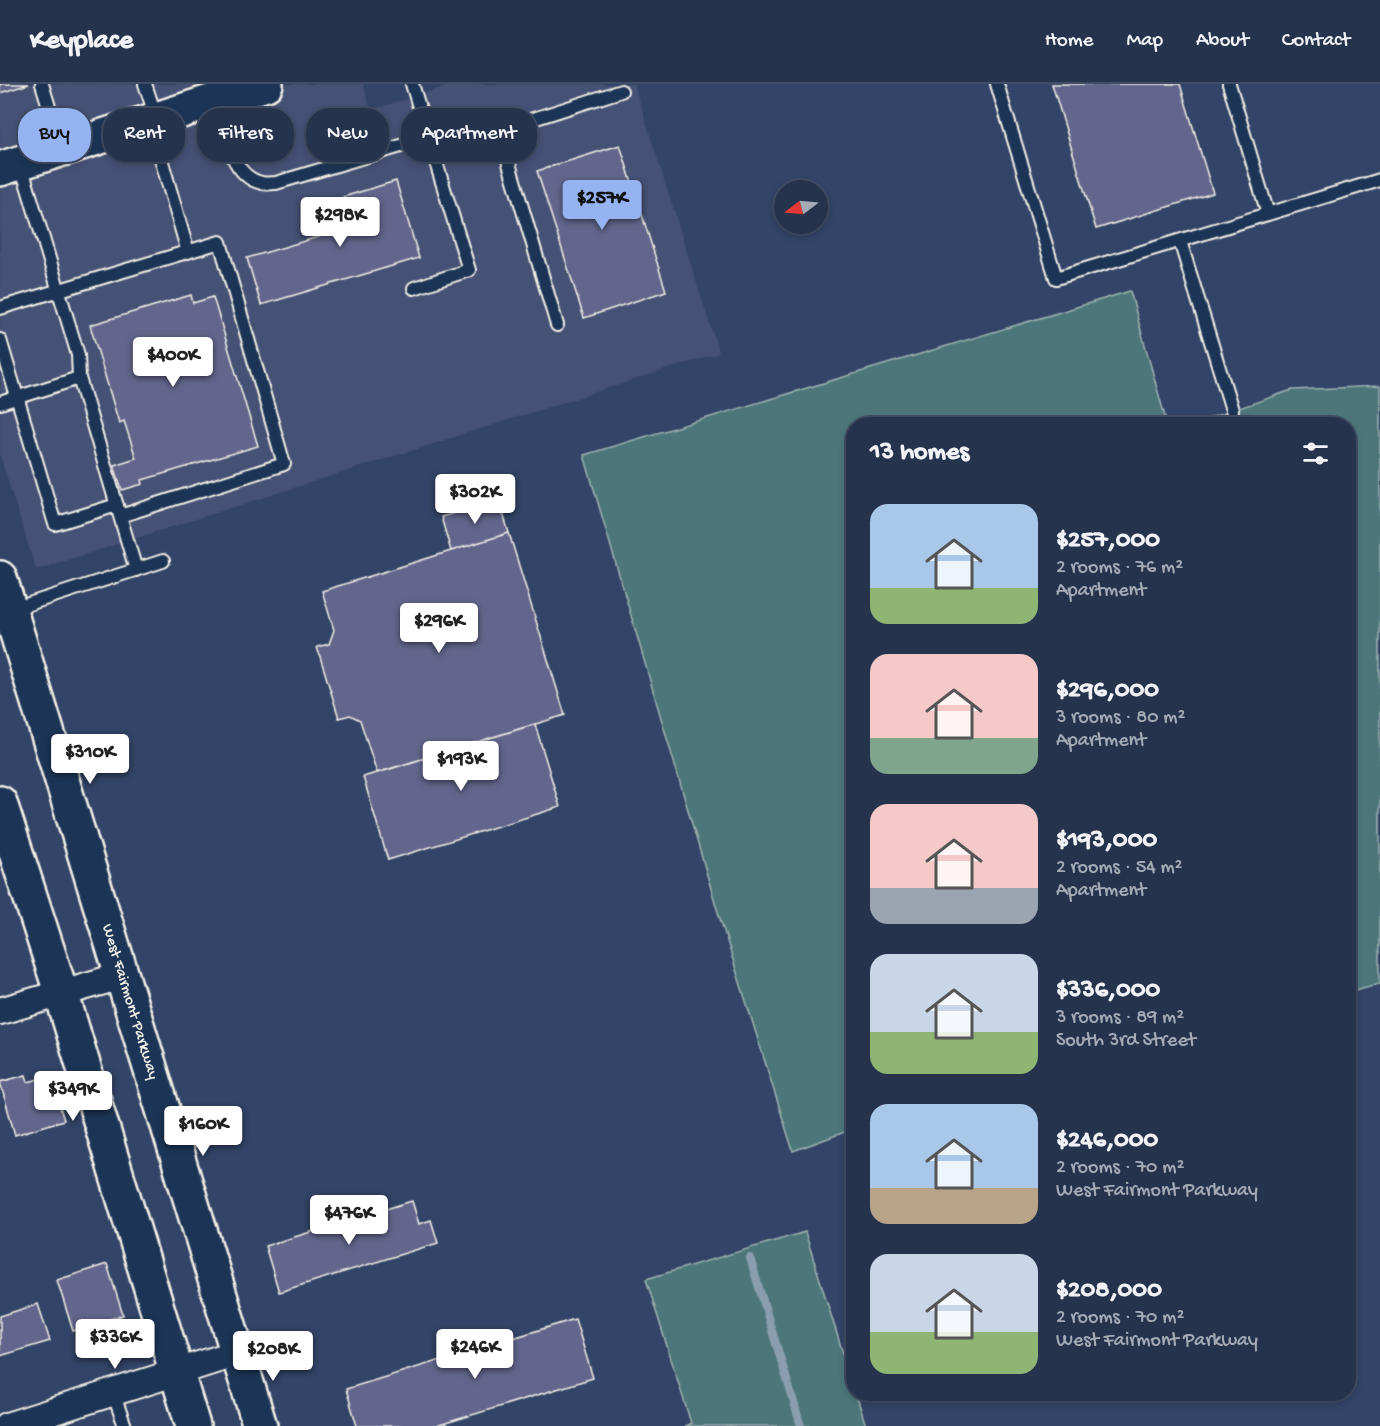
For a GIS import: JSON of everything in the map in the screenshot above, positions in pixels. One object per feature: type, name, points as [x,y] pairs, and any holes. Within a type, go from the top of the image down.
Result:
[{"type":"main road","points":[[185,110],[266,84]]},
{"type":"main road","name":"West Fairmont Parkway","points":[[0,578],[5,611],[260,1426]]},
{"type":"main road","points":[[0,803],[193,1426]]},
{"type":"street","points":[[0,1011],[121,976]]},
{"type":"street","points":[[7,1426],[177,1374],[237,1353]]},
{"type":"lane","points":[[42,84],[49,108]]},
{"type":"lane","points":[[145,84],[150,108]]},
{"type":"lane","points":[[412,84],[419,108]]},
{"type":"lane","points":[[997,84],[1056,278],[1380,180]]},
{"type":"lane","points":[[1229,84],[1268,214]]},
{"type":"lane","points":[[537,118],[621,91]]},
{"type":"lane","points":[[216,100],[230,152],[243,173],[260,183],[276,183],[401,146]]},
{"type":"lane","points":[[164,162],[188,252]]},
{"type":"lane","points":[[414,288],[469,270],[436,162]]},
{"type":"lane","points":[[509,162],[557,325]]},
{"type":"lane","points":[[10,166],[59,291],[78,355],[79,378],[136,570]]},
{"type":"lane","points":[[1180,241],[1232,410]]},
{"type":"lane","points":[[0,308],[220,242],[284,464],[118,511],[55,524],[0,340]]},
{"type":"lane","points":[[0,403],[79,378]]},
{"type":"lane","points":[[5,611],[163,561]]},
{"type":"lane","points":[[113,1393],[125,1426]]},
{"type":"shaded area","points":[[0,84],[363,84],[370,108],[306,108],[306,162],[389,162],[389,108],[377,108],[453,84],[634,84],[719,353],[36,570],[0,456]]},
{"type":"green space","points":[[1130,291],[1165,417],[846,417],[846,1132],[793,1151],[717,909],[584,455]]},
{"type":"green space","points":[[1380,386],[1380,983],[1356,990],[1356,417],[1213,417],[1292,390]]},
{"type":"green space","points":[[805,1232],[846,1363],[846,1401],[858,1401],[866,1426],[685,1426],[691,1423],[646,1279]]},
{"type":"building","points":[[0,84],[29,84],[0,93]]},
{"type":"building","points":[[1052,84],[1180,84],[1213,193],[1096,229]]},
{"type":"building","points":[[620,145],[666,291],[584,318],[537,171]]},
{"type":"building","points":[[396,181],[419,258],[261,305],[247,258],[352,227],[343,197]]},
{"type":"building","points":[[191,295],[193,303],[213,297],[258,446],[142,480],[143,484],[122,490],[114,465],[136,458],[124,421],[119,423],[90,325]]},
{"type":"building","points":[[499,500],[509,533],[451,551],[441,517]]},
{"type":"building","points":[[509,533],[565,715],[377,773],[360,720],[350,715],[339,718],[317,647],[329,644],[334,630],[322,591]]},
{"type":"building","points":[[535,724],[560,807],[388,860],[363,777]]},
{"type":"building","points":[[26,1075],[28,1082],[50,1076],[64,1120],[15,1135],[0,1082]]},
{"type":"building","points":[[412,1201],[419,1224],[431,1220],[438,1243],[279,1292],[265,1246]]},
{"type":"building","points":[[107,1264],[123,1315],[73,1331],[57,1280]]},
{"type":"building","points":[[38,1304],[50,1341],[0,1356],[0,1316]]},
{"type":"building","points":[[575,1319],[593,1378],[436,1426],[357,1426],[346,1389]]},
{"type":"waterway","points":[[750,1258],[801,1426]]}]
